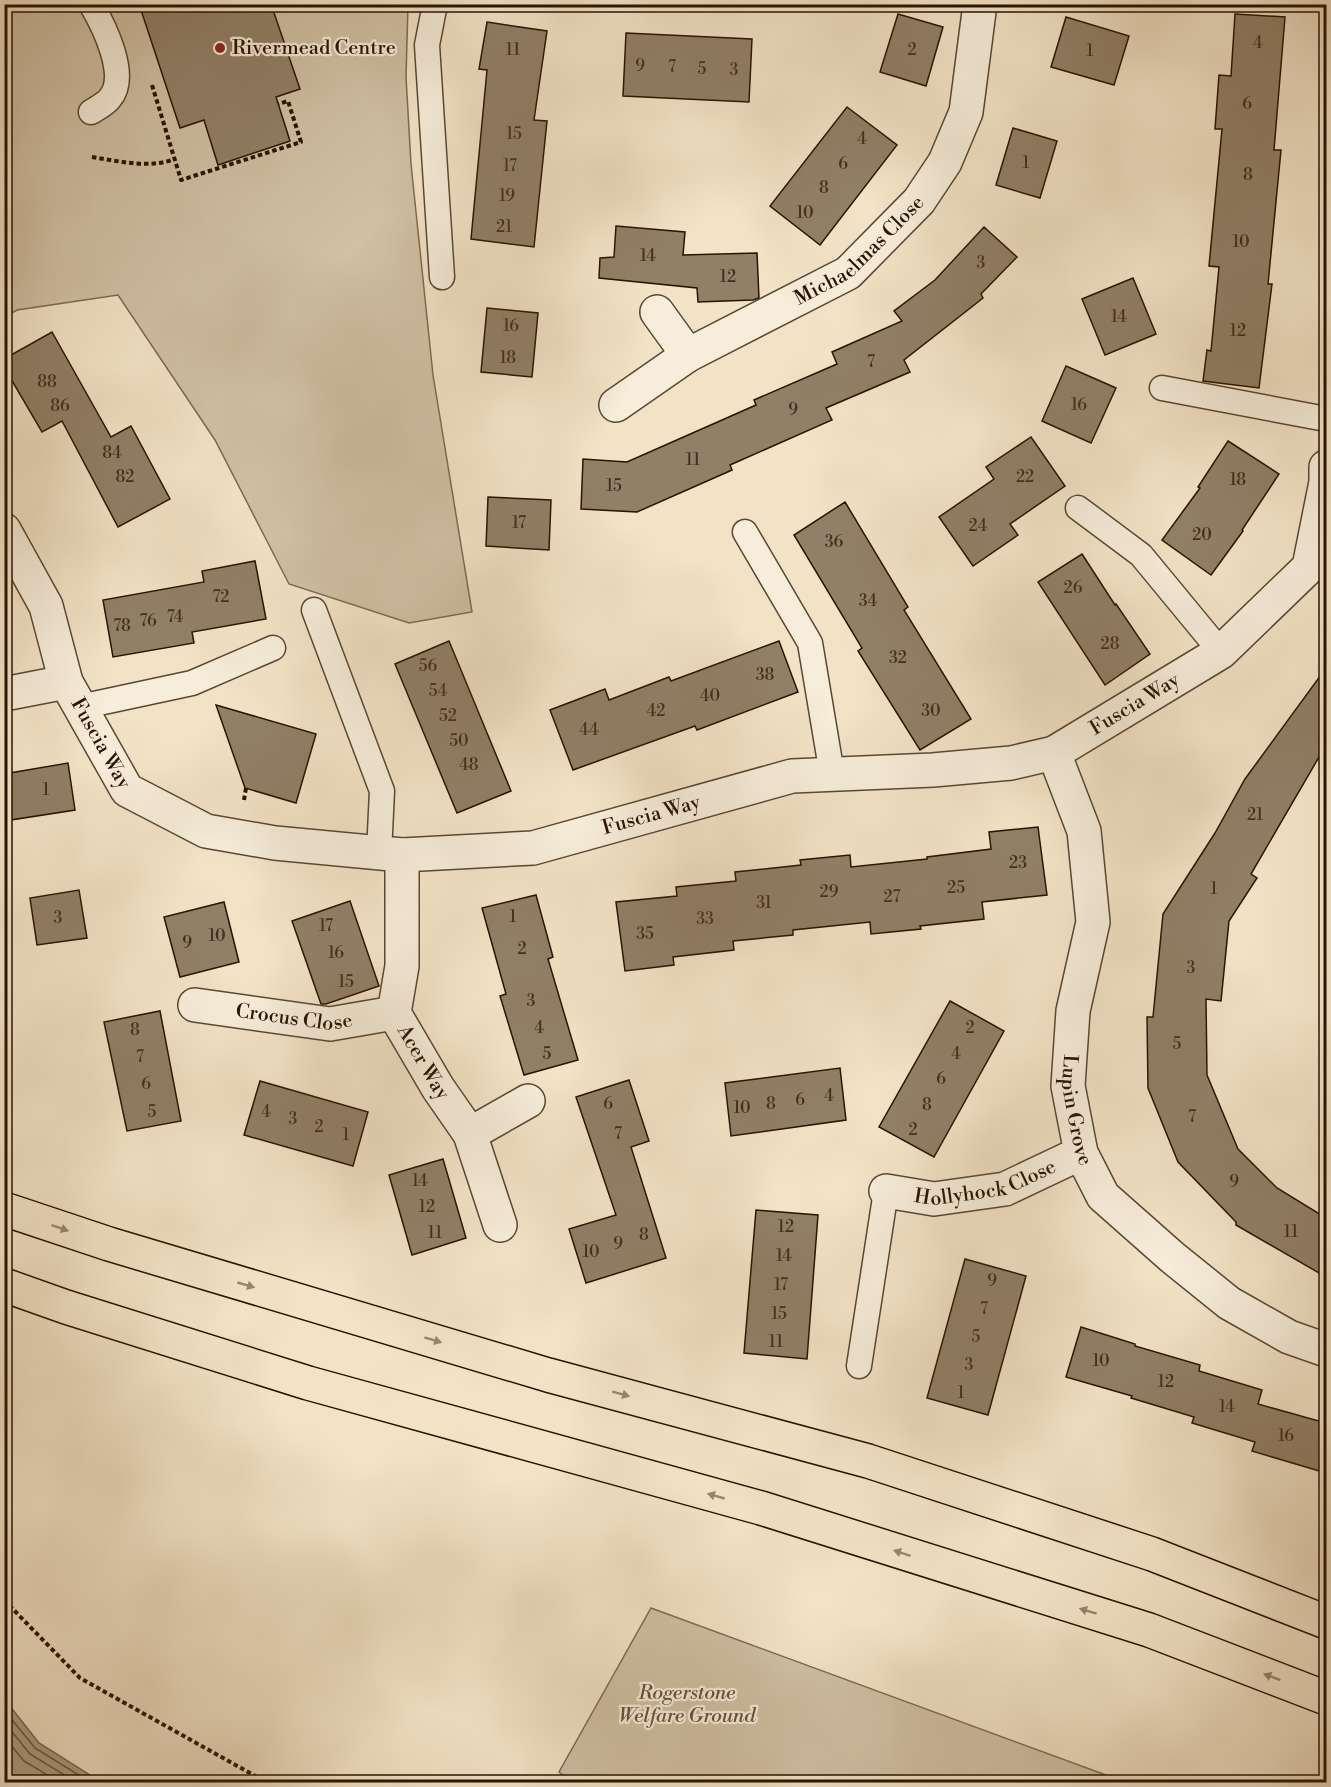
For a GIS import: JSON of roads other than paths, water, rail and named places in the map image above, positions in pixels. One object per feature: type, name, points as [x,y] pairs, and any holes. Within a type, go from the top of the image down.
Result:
[{"type":"main road","points":[[4,1209],[109,1244],[548,1375],[868,1461],[1152,1554],[1326,1622]]},
{"type":"main road","points":[[4,1285],[66,1307],[308,1383],[761,1508],[1149,1630],[1326,1698]]},
{"type":"street","name":"Michaelmas Close","points":[[616,405],[688,355],[848,273],[919,201],[945,162],[966,112],[980,4]]},
{"type":"street","points":[[657,312],[688,355]]},
{"type":"street","name":"Fuscia Way","points":[[4,530],[46,606],[73,695],[127,790],[206,831],[275,843],[390,854],[533,848],[792,776],[933,770],[1011,763],[1054,753],[1132,708],[1221,652],[1314,569],[1326,467]]},
{"type":"street","points":[[4,694],[73,695]]},
{"type":"street","name":"Lupin Grove","points":[[1054,753],[1084,831],[1093,922],[1073,1011],[1068,1086],[1080,1152],[1103,1196],[1172,1257],[1229,1303],[1289,1337],[1326,1350]]},
{"type":"street","name":"Acer Way","points":[[390,854],[402,966],[394,1013],[438,1088],[470,1134],[500,1225]]},
{"type":"street","name":"Crocus Close","points":[[195,1005],[330,1024],[394,1013]]},
{"type":"street","points":[[470,1134],[528,1101]]},
{"type":"street","name":"Hollyhock Close","points":[[886,1191],[934,1199],[1005,1189],[1080,1152]]},
{"type":"lane","points":[[91,4],[108,40],[117,67],[117,85],[110,99],[91,112]]},
{"type":"lane","points":[[435,4],[427,45],[442,277]]},
{"type":"lane","points":[[1162,388],[1326,419]]},
{"type":"lane","points":[[1078,508],[1141,555],[1221,652]]},
{"type":"lane","points":[[745,532],[810,643],[832,774]]},
{"type":"lane","points":[[314,610],[382,791],[390,854]]},
{"type":"lane","points":[[73,695],[192,683],[273,648]]},
{"type":"lane","points":[[859,1366],[886,1191]]},
{"type":"water","points":[[5,1700],[39,1743],[101,1782],[5,1782]]},
{"type":"place","name":"Rivermead Centre","points":[[220,48]]},
{"type":"park label","name":"Rogerstone Welfare Ground","points":[[687,1704]]}]
